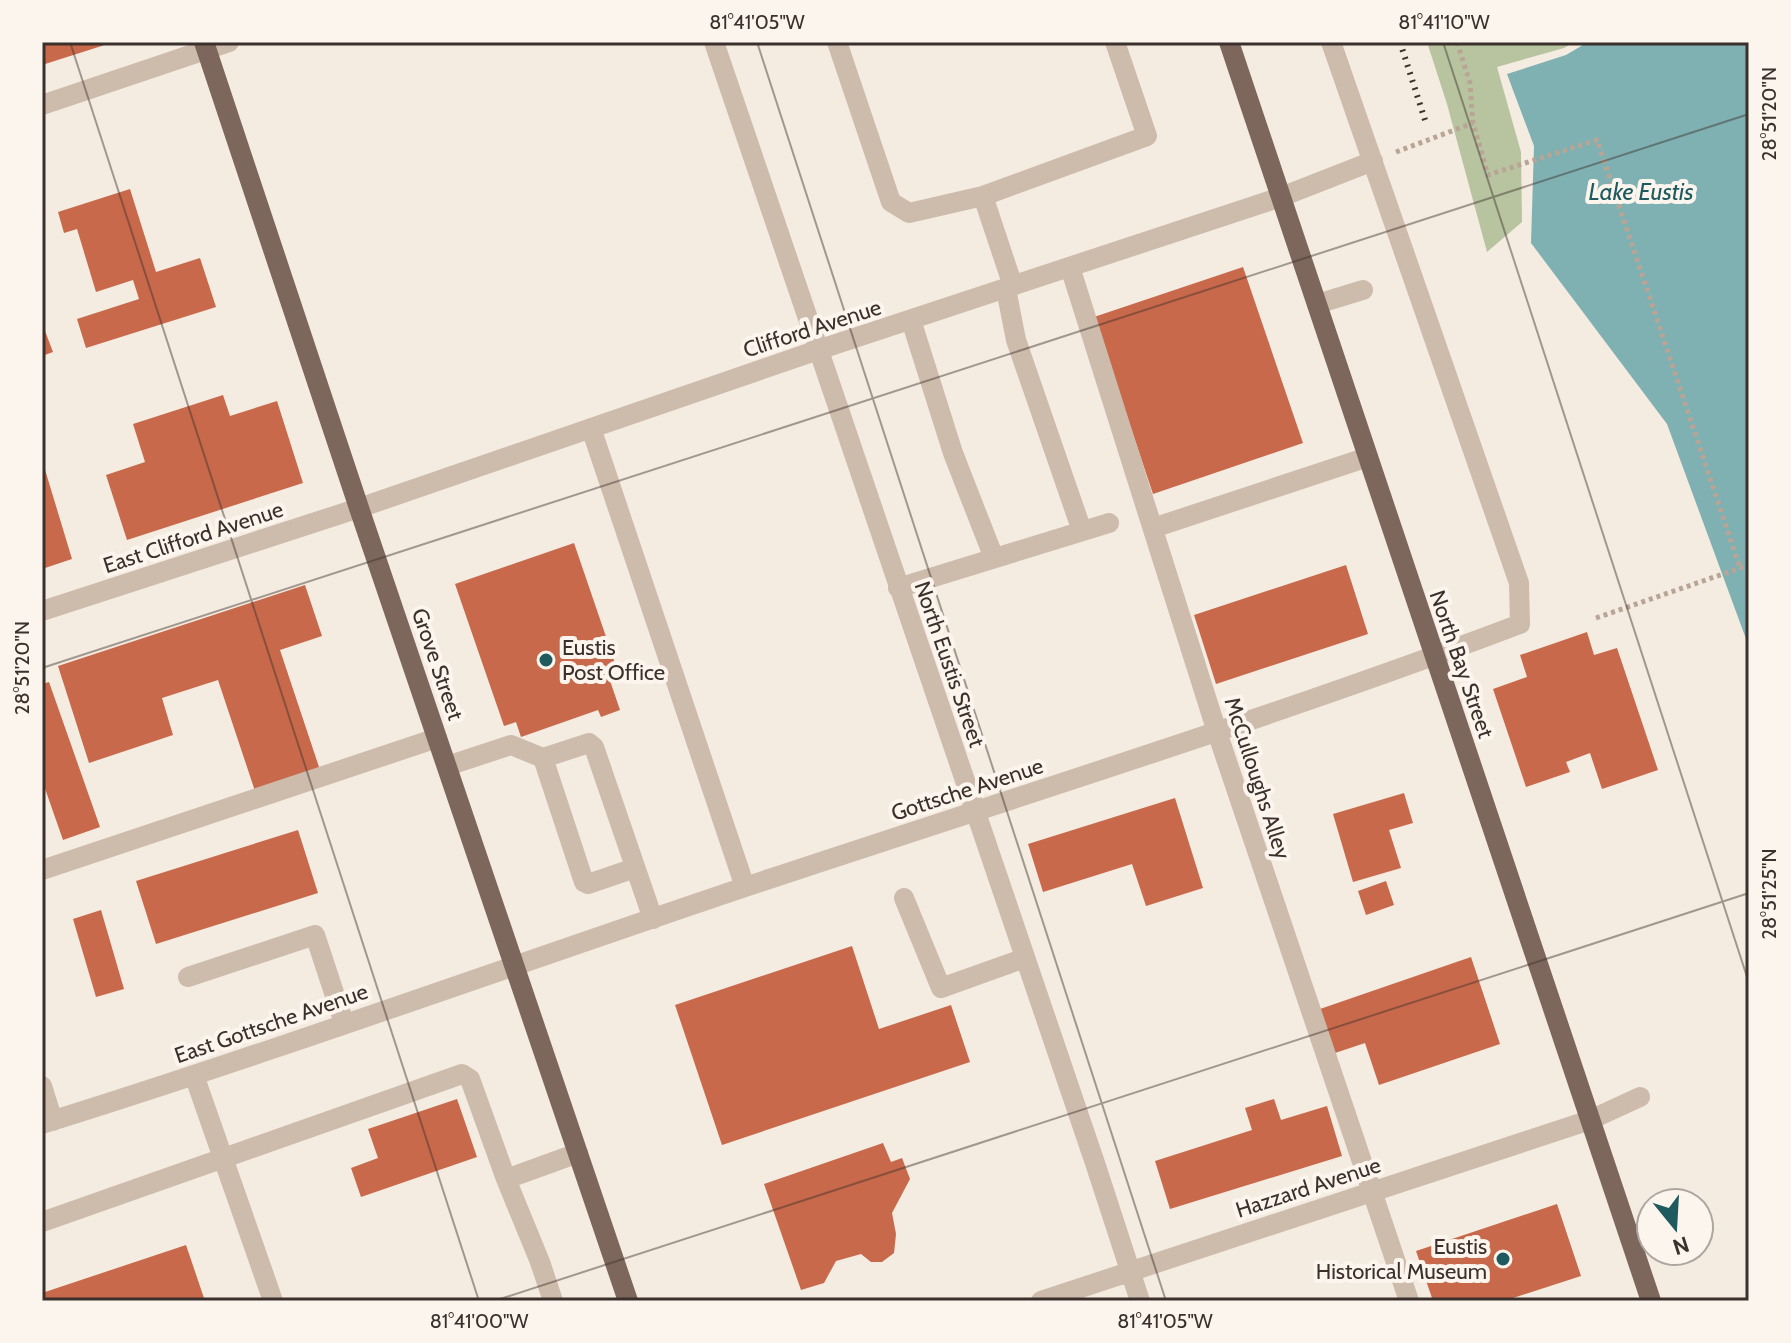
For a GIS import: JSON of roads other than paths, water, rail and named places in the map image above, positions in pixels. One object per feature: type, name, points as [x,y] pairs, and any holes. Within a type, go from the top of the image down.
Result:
[{"type":"main road","name":"North Bay Street","points":[[1229,42],[1651,1301]]},
{"type":"main road","name":"Grove Street","points":[[206,46],[628,1301]]},
{"type":"street","points":[[42,105],[206,46],[229,42]]},
{"type":"street","name":"North Eustis Street","points":[[714,42],[1140,1301]]},
{"type":"street","points":[[837,42],[891,202],[909,213],[983,196],[1147,136],[1115,42]]},
{"type":"street","points":[[1331,42],[1373,161]]},
{"type":"street","name":"Clifford Avenue","points":[[359,508],[818,350],[1281,197],[1373,161]]},
{"type":"street","name":"Gottsche Avenue","points":[[515,965],[1217,732],[1435,657],[1520,624],[1519,583],[1373,161]]},
{"type":"street","points":[[983,196],[1009,287],[1016,340],[1082,531]]},
{"type":"street","name":"McCulloughs Alley","points":[[1070,267],[1217,732],[1409,1301]]},
{"type":"street","points":[[1317,304],[1363,290]]},
{"type":"street","points":[[911,320],[953,453],[994,558]]},
{"type":"street","points":[[591,428],[745,887]]},
{"type":"street","points":[[1153,528],[1368,457]]},
{"type":"street","name":"East Clifford Avenue","points":[[42,611],[359,508]]},
{"type":"street","points":[[898,588],[1109,523]]},
{"type":"street","points":[[42,870],[437,738]]},
{"type":"street","points":[[447,766],[511,745],[543,758],[589,743],[594,747],[653,919]]},
{"type":"street","points":[[543,758],[584,882],[588,884],[635,868]]},
{"type":"street","points":[[904,898],[941,988],[1025,958]]},
{"type":"street","points":[[188,977],[315,935],[344,1023]]},
{"type":"street","name":"East Gottsche Avenue","points":[[47,1122],[515,965]]},
{"type":"street","points":[[42,1222],[462,1074],[470,1079],[553,1301]]},
{"type":"street","points":[[194,1075],[273,1301]]},
{"type":"street","points":[[42,1086],[47,1122]]},
{"type":"street","name":"Hazzard Avenue","points":[[1041,1301],[1590,1120],[1640,1097]]},
{"type":"street","points":[[506,1179],[578,1153]]},
{"type":"water","name":"Lake Eustis","points":[[1588,42],[1749,42],[1749,647],[1667,424],[1531,243],[1534,146],[1507,74],[1566,55]]},
{"type":"railway","points":[[1400,42],[1425,120]]},
{"type":"place","name":"Eustis Post Office","points":[[546,660]]},
{"type":"place","name":"Eustis Historical Museum","points":[[1503,1259]]}]
